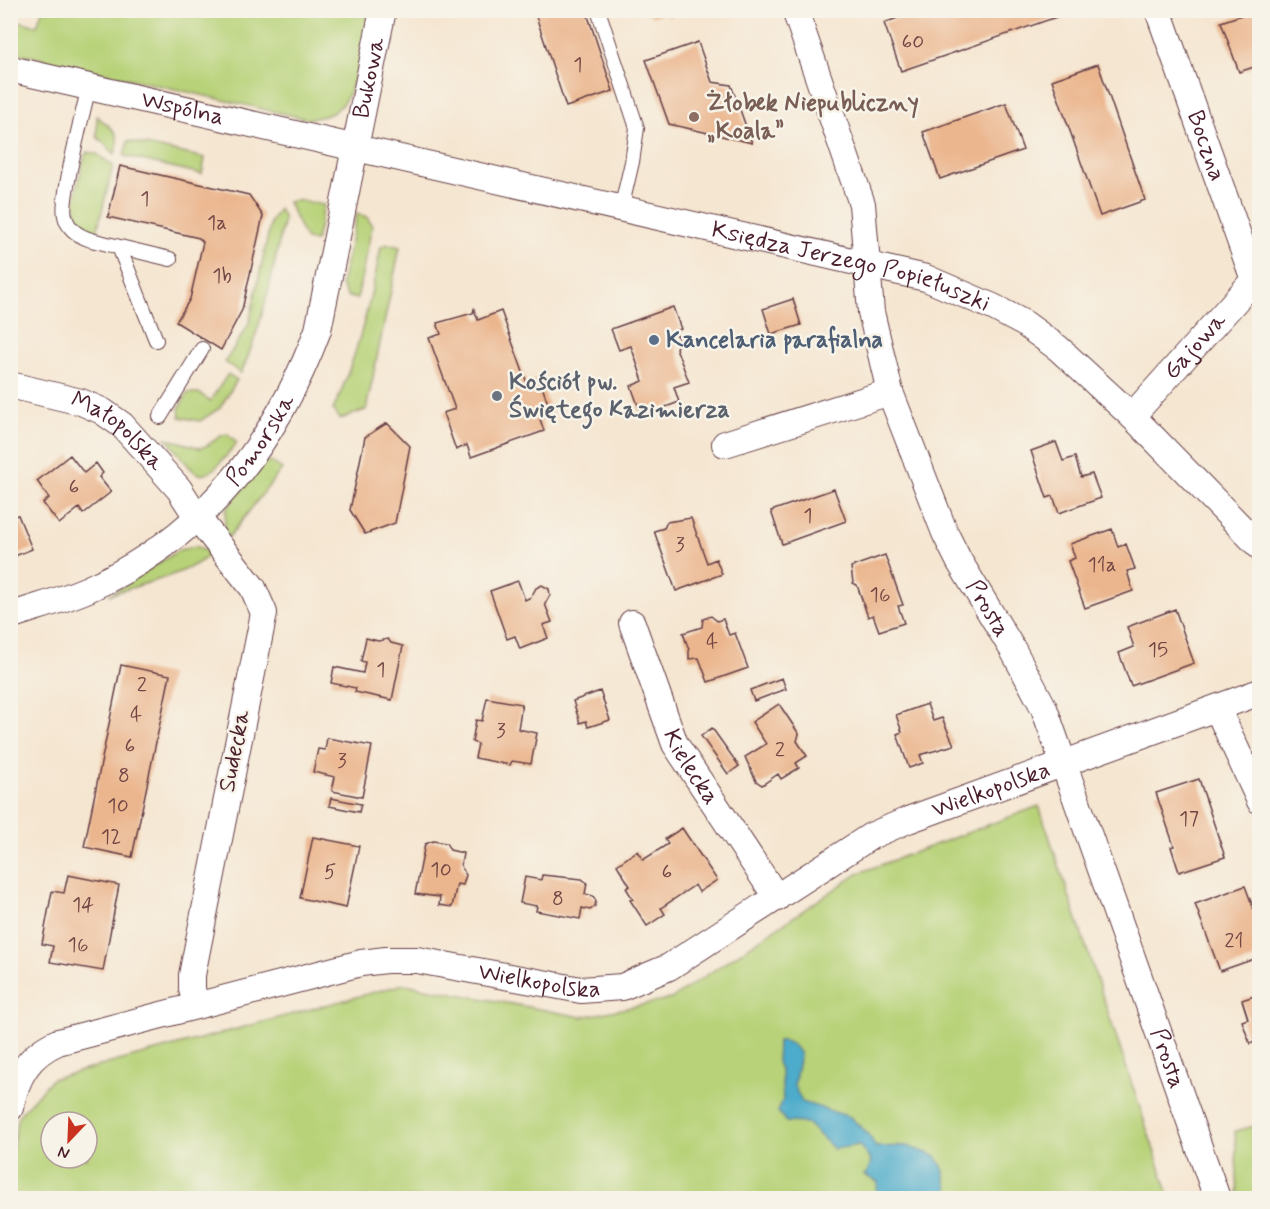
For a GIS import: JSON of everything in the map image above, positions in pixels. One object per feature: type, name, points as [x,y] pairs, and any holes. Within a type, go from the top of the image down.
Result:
[{"type":"street","name":"Bukowa","points":[[356,147],[383,10]]},
{"type":"street","name":"Prosta","points":[[795,10],[862,204],[871,312],[890,392],[945,533],[959,561],[1034,688],[1217,1198]]},
{"type":"street","name":"Boczna","points":[[1158,10],[1257,279]]},
{"type":"street","name":"Wspólna","points":[[10,69],[356,147]]},
{"type":"street","name":"Księdza Jerzego Popiełuszki","points":[[356,147],[621,209],[868,263],[938,282],[1025,324],[1058,348],[1132,416],[1260,547]]},
{"type":"street","name":"Pomorska","points":[[10,616],[87,589],[125,570],[171,539],[225,491],[263,443],[302,371],[318,330],[329,287],[356,147]]},
{"type":"street","name":"Gajowa","points":[[1132,416],[1257,279]]},
{"type":"street","name":"Małopolska","points":[[10,385],[81,402],[102,411],[122,425],[179,489],[197,517]]},
{"type":"street","points":[[725,444],[890,392]]},
{"type":"street","name":"Sudecka","points":[[196,1005],[192,989],[192,975],[264,613],[253,588],[197,517]]},
{"type":"street","name":"Kielecka","points":[[632,623],[675,744],[777,898]]},
{"type":"street","points":[[1062,764],[1260,692]]},
{"type":"street","points":[[1217,708],[1260,801]]},
{"type":"street","name":"Wielkopolska","points":[[10,1108],[15,1085],[26,1064],[44,1048],[58,1042],[361,963],[417,960],[581,990],[622,987],[669,967],[871,836],[908,820],[1062,764]]},
{"type":"lane","points":[[598,10],[637,128],[621,209]]},
{"type":"lane","points":[[89,86],[64,206],[64,215],[69,226],[79,236],[170,259]]},
{"type":"lane","points":[[119,247],[156,340]]},
{"type":"lane","points":[[160,417],[202,350]]},
{"type":"green space","points":[[42,10],[369,11],[358,68],[347,96],[340,107],[330,114],[307,119],[11,52],[11,19],[37,26]]},
{"type":"green space","points":[[97,116],[117,135],[115,154],[97,137]]},
{"type":"green space","points":[[128,141],[205,158],[202,174],[124,156]]},
{"type":"green space","points":[[88,152],[97,154],[113,166],[97,231],[86,226],[79,219],[76,210],[77,188],[85,155]]},
{"type":"green space","points":[[298,200],[324,205],[316,241],[306,240],[288,202]]},
{"type":"green space","points":[[279,209],[284,219],[271,277],[261,317],[241,373],[225,362],[249,324],[271,221]]},
{"type":"green space","points":[[357,214],[367,217],[372,226],[357,299],[347,296],[341,285]]},
{"type":"green space","points":[[388,244],[400,247],[366,410],[340,419],[333,410],[362,330],[381,247]]},
{"type":"green space","points":[[228,374],[237,380],[220,408],[200,421],[180,417],[179,408],[188,393],[199,393],[210,401]]},
{"type":"green space","points":[[228,434],[237,443],[207,474],[194,471],[166,438],[200,448]]},
{"type":"green space","points":[[270,461],[282,469],[229,537],[224,532],[226,509],[265,462]]},
{"type":"green space","points":[[196,546],[210,553],[191,567],[109,595],[179,550]]},
{"type":"green space","points":[[1039,806],[1170,1198],[11,1198],[11,1157],[18,1116],[52,1079],[404,984],[582,1017],[671,999],[859,873]]},
{"type":"green space","points":[[1259,1125],[1259,1198],[1238,1198],[1235,1131]]},
{"type":"water","points":[[778,1041],[786,1041],[800,1054],[794,1086],[802,1102],[850,1117],[868,1134],[876,1147],[907,1146],[936,1156],[943,1168],[950,1198],[875,1198],[878,1182],[864,1175],[871,1161],[859,1145],[834,1149],[807,1123],[786,1122],[778,1112],[783,1099],[781,1072],[777,1062]]},
{"type":"building","points":[[534,10],[586,10],[613,91],[566,107]]},
{"type":"building","points":[[648,10],[681,10],[669,17],[665,13],[651,17]]},
{"type":"building","points":[[919,10],[1074,11],[901,71],[884,23]]},
{"type":"building","points":[[1260,10],[1260,65],[1239,72],[1221,22]]},
{"type":"building","points":[[698,42],[712,82],[731,85],[752,143],[669,124],[646,60]]},
{"type":"building","points":[[1098,64],[1145,200],[1100,216],[1052,80]]},
{"type":"building","points":[[1006,103],[1023,150],[940,179],[923,132]]},
{"type":"building","points":[[120,166],[249,195],[263,216],[242,310],[221,350],[176,322],[190,299],[203,242],[199,238],[108,217]]},
{"type":"building","points":[[793,299],[801,325],[771,334],[763,309]]},
{"type":"building","points":[[673,307],[681,329],[670,333],[677,335],[679,341],[676,348],[689,382],[674,387],[679,402],[642,416],[631,386],[643,381],[631,346],[619,350],[611,329]]},
{"type":"building","name":"Kościół pw. Świętego Kazimierza","points":[[474,309],[478,320],[501,311],[527,383],[539,378],[552,415],[540,419],[544,431],[471,457],[467,445],[456,450],[443,413],[455,409],[429,338],[441,334],[437,323],[473,313]]},
{"type":"building","points":[[387,423],[410,446],[395,523],[365,534],[350,510],[365,437]]},
{"type":"building","points":[[1056,442],[1063,461],[1075,457],[1081,477],[1092,474],[1101,498],[1059,513],[1053,496],[1047,498],[1031,451]]},
{"type":"building","points":[[70,455],[84,473],[96,463],[103,473],[99,477],[111,492],[83,514],[79,508],[59,524],[43,503],[49,498],[37,481]]},
{"type":"building","points":[[834,489],[846,521],[782,544],[771,511]]},
{"type":"building","points":[[10,508],[14,516],[18,515],[32,549],[10,558]]},
{"type":"building","points":[[691,518],[707,563],[716,559],[722,574],[676,591],[654,531],[664,528],[667,522]]},
{"type":"building","points":[[1112,529],[1118,547],[1126,544],[1135,569],[1127,571],[1133,591],[1085,608],[1068,561],[1075,558],[1070,544]]},
{"type":"building","points":[[885,555],[903,605],[898,606],[904,623],[879,631],[873,615],[868,617],[857,585],[853,583],[851,567]]},
{"type":"building","points":[[518,581],[525,600],[542,585],[549,589],[550,595],[545,604],[552,622],[543,625],[548,638],[520,649],[515,636],[507,639],[490,591]]},
{"type":"building","points":[[1175,609],[1194,663],[1131,686],[1119,653],[1134,647],[1127,627]]},
{"type":"building","points":[[711,616],[717,621],[723,619],[729,635],[735,633],[748,668],[708,682],[699,658],[689,659],[689,650],[683,633],[702,627],[703,619]]},
{"type":"building","points":[[366,638],[378,641],[388,639],[391,643],[403,646],[392,700],[355,692],[356,688],[331,683],[334,667],[363,673],[365,662],[361,661]]},
{"type":"building","points":[[121,665],[170,675],[132,857],[84,847]]},
{"type":"building","points":[[782,678],[786,689],[754,701],[750,690]]},
{"type":"building","points":[[600,691],[610,720],[588,727],[586,721],[580,723],[573,701]]},
{"type":"building","points":[[487,698],[522,704],[518,729],[537,733],[531,764],[512,761],[510,765],[475,758],[478,744],[472,742],[476,720],[482,721]]},
{"type":"building","points":[[779,704],[799,734],[797,741],[807,756],[796,763],[799,768],[781,779],[778,774],[762,785],[756,781],[745,757],[766,744],[752,722]]},
{"type":"building","points":[[927,704],[933,721],[942,718],[954,745],[920,755],[923,763],[909,768],[897,734],[902,732],[896,715]]},
{"type":"building","points":[[712,728],[739,766],[728,774],[701,736]]},
{"type":"building","points":[[327,738],[372,746],[362,797],[332,791],[335,777],[313,772],[318,749],[325,750]]},
{"type":"building","points":[[1199,779],[1225,857],[1179,872],[1171,847],[1174,846],[1156,793]]},
{"type":"building","points":[[331,798],[361,804],[359,812],[329,806]]},
{"type":"building","points":[[682,828],[717,880],[699,892],[695,885],[661,908],[665,914],[647,926],[630,900],[633,899],[626,888],[630,886],[617,865],[637,851],[643,860],[668,844],[665,839]]},
{"type":"building","points":[[313,837],[359,846],[346,908],[300,898]]},
{"type":"building","points":[[433,841],[446,843],[450,850],[463,853],[461,866],[466,875],[463,885],[457,884],[452,907],[439,905],[440,897],[415,894],[425,844]]},
{"type":"building","points":[[68,875],[119,885],[103,971],[50,962],[53,946],[42,944],[52,891],[64,893]]},
{"type":"building","points":[[542,875],[582,879],[587,883],[585,894],[593,896],[596,901],[595,906],[590,910],[582,908],[580,919],[536,911],[537,906],[520,903],[525,877],[541,880]]},
{"type":"building","points":[[1245,886],[1260,926],[1260,957],[1220,971],[1195,904]]},
{"type":"building","points":[[1260,994],[1259,1047],[1257,1041],[1250,1044],[1242,1021],[1248,1019],[1242,1000]]},
{"type":"place","name":"Żłobek Niepubliczny „Koala”","points":[[694,117]]},
{"type":"place","name":"Kancelaria parafialna","points":[[654,340]]},
{"type":"place","name":"Kościół pw. Świętego Kazimierza","points":[[497,396]]}]
